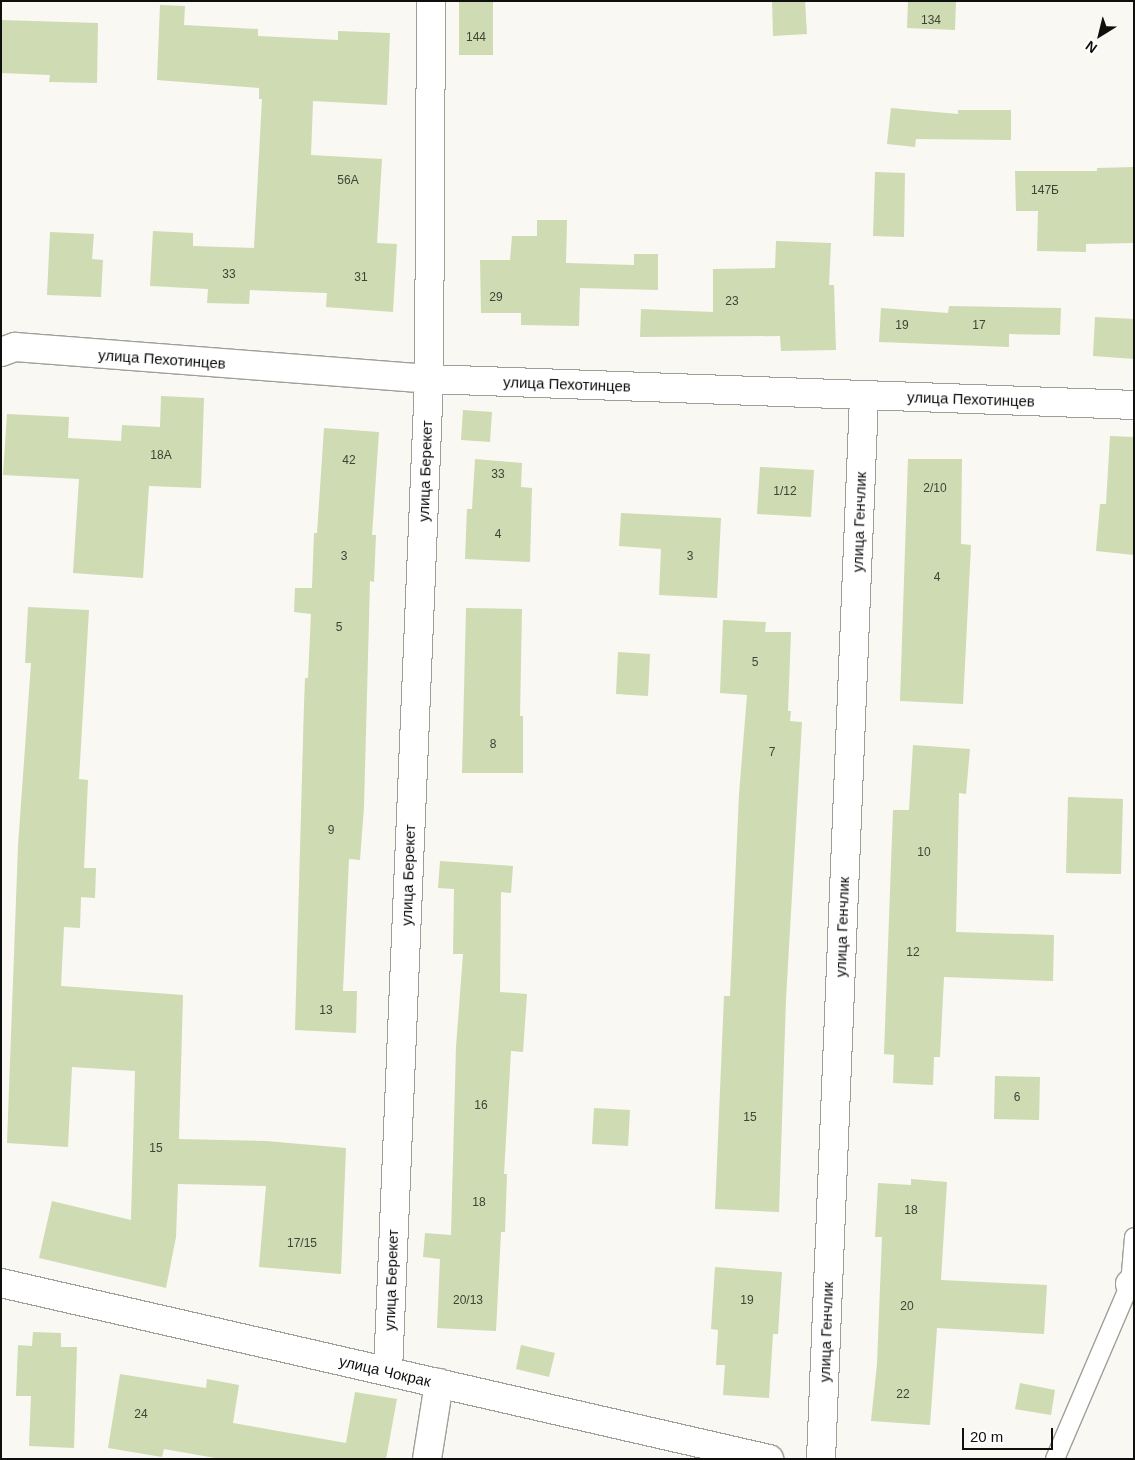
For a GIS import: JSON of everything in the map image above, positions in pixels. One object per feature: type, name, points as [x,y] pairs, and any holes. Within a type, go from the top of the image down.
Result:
[{"type":"street","name":"улица Берекет","points":[[388,1371],[429,379],[432,1]]},
{"type":"street","name":"улица Пехотинцев","points":[[1,352],[15,347],[429,379],[1134,405]]},
{"type":"street","name":"улица Генчлик","points":[[821,1459],[864,396]]},
{"type":"street","name":"улица Чокрак","points":[[1,1283],[769,1459]]},
{"type":"street","points":[[427,1459],[439,1383]]},
{"type":"lane","points":[[1055,1459],[1132,1284],[1134,1237]]},
{"type":"building","points":[[459,1],[493,1],[493,55],[459,55]]},
{"type":"building","points":[[772,1],[805,1],[807,34],[773,36]]},
{"type":"building","points":[[908,1],[956,1],[955,30],[907,28]]},
{"type":"building","points":[[160,5],[185,6],[184,25],[258,29],[258,36],[338,40],[338,31],[390,33],[387,105],[313,101],[311,155],[382,159],[377,243],[397,244],[393,312],[326,307],[327,293],[250,290],[249,304],[207,303],[208,289],[150,286],[153,231],[193,233],[193,246],[254,248],[262,99],[259,99],[259,88],[157,80]]},
{"type":"building","points":[[1,20],[98,23],[97,83],[49,82],[50,75],[1,73]]},
{"type":"building","points":[[891,108],[958,114],[958,110],[1011,110],[1011,140],[916,139],[915,147],[887,144]]},
{"type":"building","points":[[1134,167],[1134,243],[1086,244],[1086,252],[1037,251],[1038,211],[1016,211],[1015,171],[1097,171],[1097,168]]},
{"type":"building","points":[[875,172],[905,173],[904,237],[873,236]]},
{"type":"building","points":[[537,220],[567,220],[566,263],[634,265],[634,254],[658,254],[658,290],[580,288],[579,326],[521,325],[521,313],[481,313],[480,260],[510,260],[512,236],[537,236]]},
{"type":"building","points":[[50,232],[94,234],[92,259],[103,260],[101,297],[47,295]]},
{"type":"building","points":[[776,241],[831,243],[829,285],[834,285],[836,350],[781,351],[780,336],[640,337],[641,309],[713,312],[713,269],[775,268]]},
{"type":"building","points":[[949,306],[1061,308],[1060,335],[1009,334],[1009,347],[879,342],[881,308],[948,313]]},
{"type":"building","points":[[1095,317],[1134,319],[1134,359],[1093,356]]},
{"type":"building","points":[[161,396],[204,398],[201,488],[149,486],[143,578],[73,573],[79,479],[3,475],[7,414],[69,417],[68,438],[121,441],[122,425],[160,427]]},
{"type":"building","points":[[463,410],[492,412],[490,442],[461,440]]},
{"type":"building","points":[[324,428],[379,432],[372,535],[376,535],[374,582],[370,581],[364,807],[360,860],[349,859],[343,991],[357,991],[356,1033],[295,1030],[305,678],[308,678],[311,614],[294,612],[295,588],[312,588],[314,533],[317,533]]},
{"type":"building","points":[[1110,436],[1134,437],[1134,555],[1096,551],[1100,504],[1106,504]]},
{"type":"building","points":[[475,459],[522,463],[521,487],[532,488],[530,562],[465,559],[467,509],[472,509]]},
{"type":"building","points":[[908,459],[962,459],[961,544],[971,545],[963,704],[900,701]]},
{"type":"building","points":[[760,467],[814,470],[811,517],[757,514]]},
{"type":"building","points":[[621,513],[721,518],[717,598],[659,595],[661,549],[619,546]]},
{"type":"building","points":[[28,607],[89,610],[79,779],[88,780],[84,868],[96,868],[95,898],[81,897],[80,928],[64,927],[61,986],[183,995],[179,1139],[266,1141],[346,1148],[341,1274],[259,1267],[266,1186],[178,1184],[176,1237],[166,1288],[39,1258],[52,1201],[131,1220],[135,1071],[72,1067],[68,1147],[7,1143],[18,846],[31,663],[25,663]]},
{"type":"building","points":[[466,608],[522,609],[520,716],[523,716],[523,773],[462,773]]},
{"type":"building","points":[[723,620],[766,622],[765,632],[791,632],[788,711],[791,711],[790,721],[802,722],[786,999],[779,1212],[715,1209],[724,996],[730,996],[739,794],[747,695],[720,693]]},
{"type":"building","points":[[618,652],[650,654],[648,696],[616,694]]},
{"type":"building","points":[[913,745],[970,749],[966,794],[959,793],[956,932],[1054,935],[1053,981],[944,977],[940,1057],[934,1057],[933,1085],[893,1083],[894,1055],[884,1054],[893,810],[909,810]]},
{"type":"building","points":[[1068,797],[1123,799],[1121,874],[1066,873]]},
{"type":"building","points":[[440,861],[513,866],[511,893],[501,892],[500,992],[527,994],[523,1052],[511,1051],[504,1174],[507,1174],[505,1232],[501,1232],[496,1331],[437,1328],[440,1259],[423,1257],[425,1233],[451,1235],[456,1047],[463,954],[453,954],[454,889],[438,888]]},
{"type":"building","points":[[995,1076],[1040,1077],[1039,1120],[994,1119]]},
{"type":"building","points":[[594,1108],[630,1110],[628,1146],[592,1144]]},
{"type":"building","points":[[911,1179],[947,1182],[941,1280],[1047,1285],[1044,1334],[937,1328],[930,1425],[871,1421],[877,1364],[882,1237],[875,1237],[878,1183],[911,1185]]},
{"type":"building","points":[[715,1267],[782,1272],[778,1334],[773,1334],[769,1398],[723,1395],[725,1365],[716,1365],[718,1330],[711,1329]]},
{"type":"building","points":[[33,1332],[61,1333],[61,1347],[77,1347],[74,1448],[29,1446],[31,1396],[16,1396],[18,1345],[32,1346]]},
{"type":"building","points":[[521,1345],[555,1353],[549,1377],[516,1369]]},
{"type":"building","points":[[120,1374],[206,1388],[207,1379],[239,1385],[233,1423],[346,1443],[355,1392],[397,1399],[386,1459],[221,1459],[164,1449],[162,1457],[108,1448]]},
{"type":"building","points":[[1020,1383],[1055,1390],[1051,1415],[1015,1409]]}]
